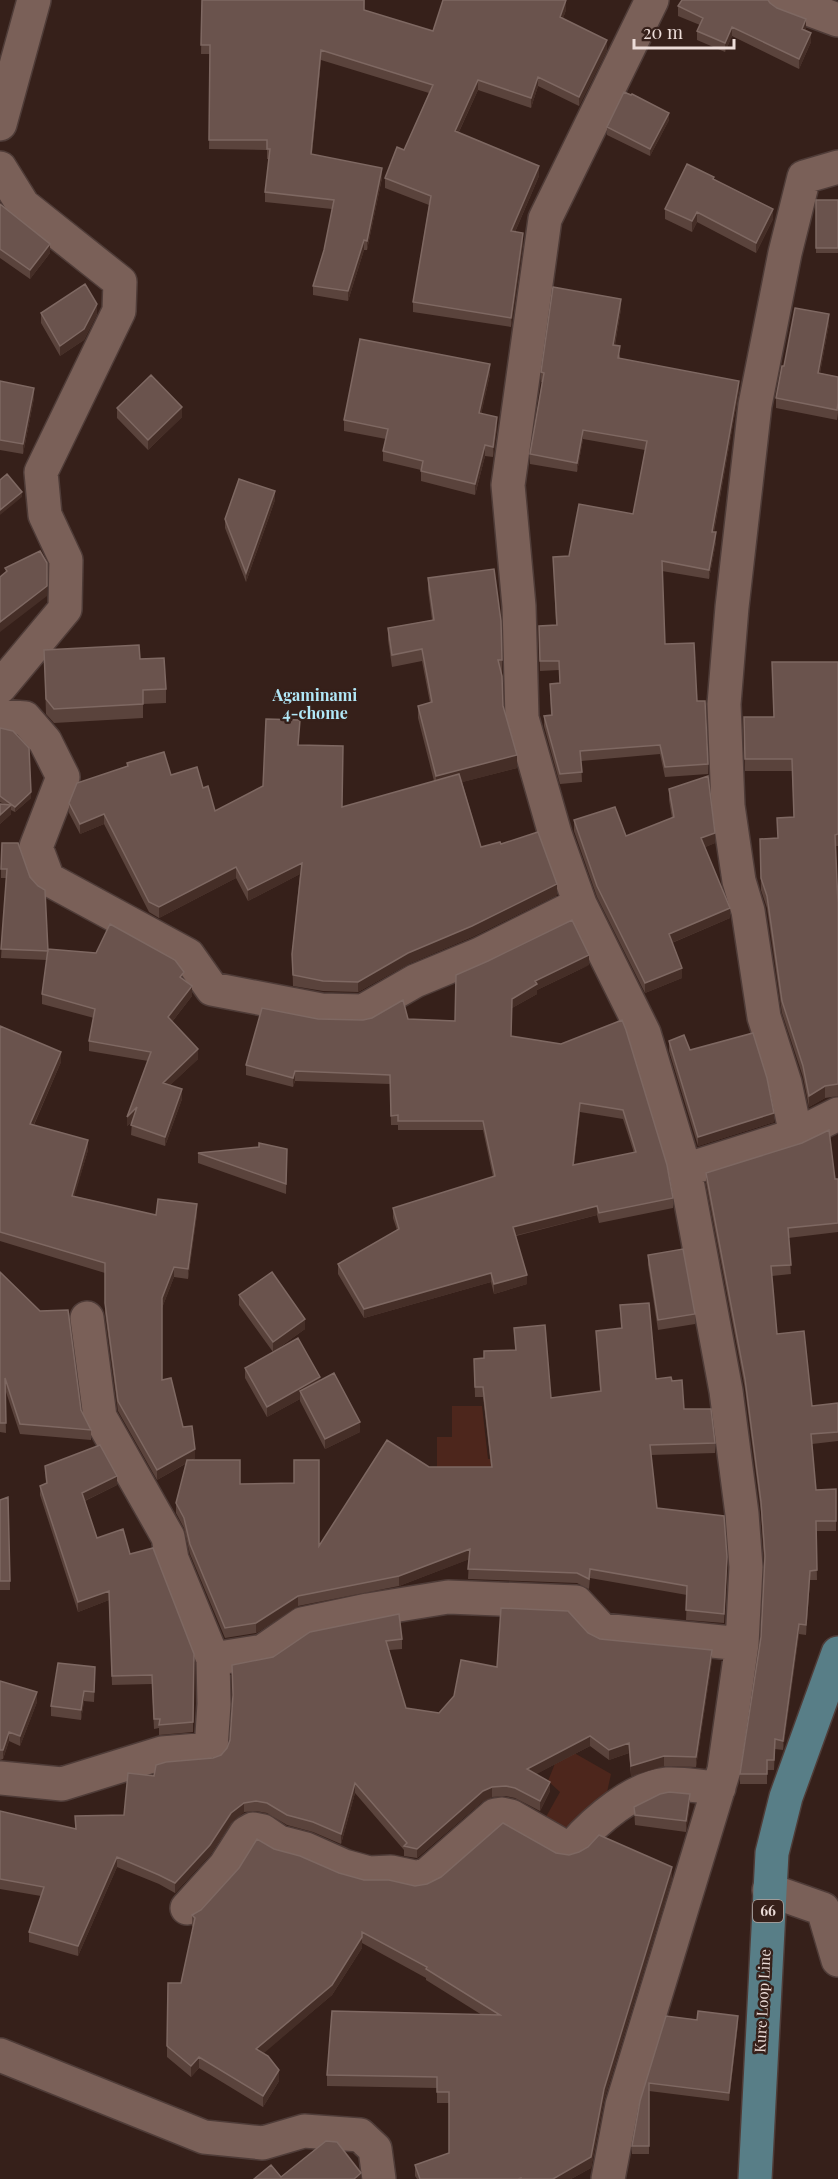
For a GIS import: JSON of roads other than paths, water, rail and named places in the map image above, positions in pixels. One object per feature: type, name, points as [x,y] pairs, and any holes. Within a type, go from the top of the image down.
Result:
[{"type":"main road","name":"Kure Loop Line","points":[[755,2179],[772,1853],[786,1797],[838,1653]]},
{"type":"street","points":[[0,124],[34,0]]},
{"type":"street","points":[[608,2179],[622,2104],[724,1770],[742,1644],[746,1567],[742,1514],[726,1391],[685,1170],[644,1034],[580,904],[555,834],[522,718],[519,606],[508,485],[545,219],[652,0]]},
{"type":"street","points":[[784,0],[838,21]]},
{"type":"street","points":[[796,1135],[785,1083],[764,1017],[748,911],[739,880],[728,806],[724,704],[732,608],[755,405],[784,253],[804,177],[838,167]]},
{"type":"street","points":[[0,168],[23,205],[120,282],[119,311],[90,375],[41,472],[45,515],[66,560],[65,609],[0,687]]},
{"type":"street","points":[[0,716],[25,718],[45,741],[63,777],[36,847],[48,879],[188,954],[212,989],[321,1010],[363,1011],[416,981],[480,954],[580,904]]},
{"type":"street","points":[[685,1170],[796,1135],[838,1114]]},
{"type":"street","points":[[0,1778],[62,1784],[162,1753],[211,1749],[214,1704],[213,1659],[179,1579],[168,1537],[99,1417],[87,1318]]},
{"type":"street","points":[[213,1659],[263,1651],[302,1624],[448,1597],[576,1602],[602,1630],[742,1644]]},
{"type":"street","points":[[187,1908],[225,1866],[246,1833],[253,1829],[262,1831],[279,1842],[306,1849],[344,1866],[369,1873],[391,1872],[419,1878],[429,1873],[495,1815],[511,1816],[565,1846],[574,1845],[617,1804],[655,1787],[668,1784],[719,1788]]},
{"type":"street","points":[[769,1890],[823,1909],[838,1960]]},
{"type":"street","points":[[0,2055],[204,2137],[264,2143],[304,2131],[360,2135],[375,2149],[378,2179]]},
{"type":"district","name":"Agaminami 4-chome","points":[[315,704]]}]
